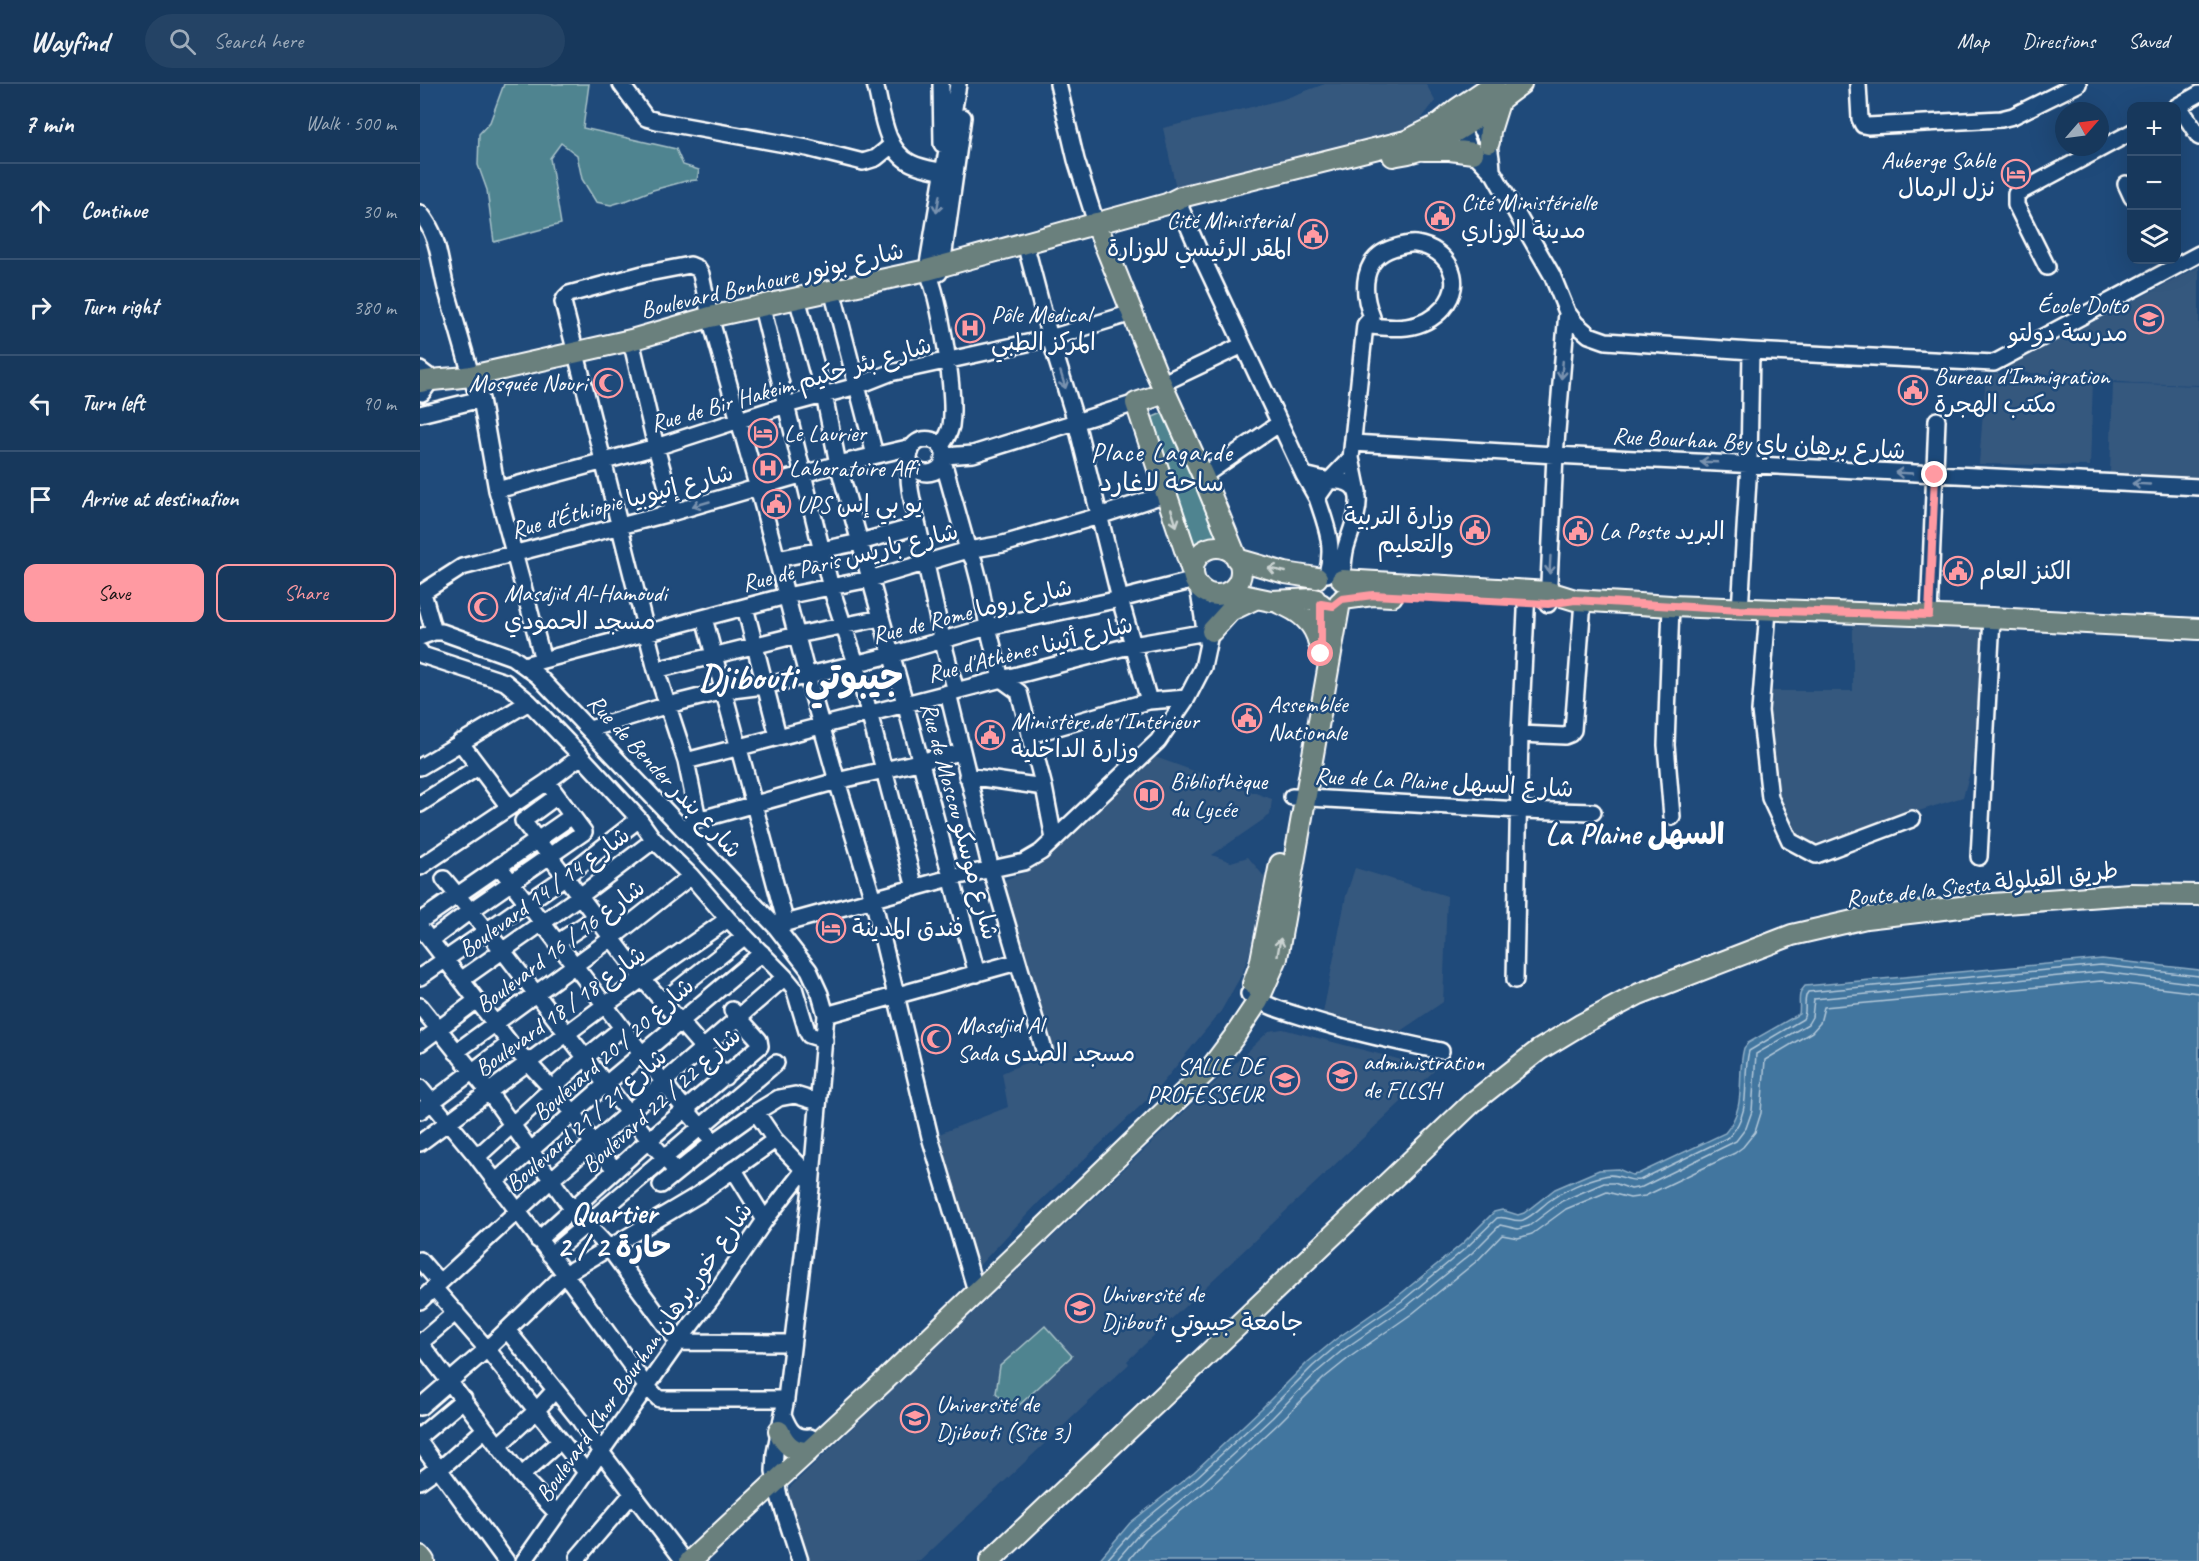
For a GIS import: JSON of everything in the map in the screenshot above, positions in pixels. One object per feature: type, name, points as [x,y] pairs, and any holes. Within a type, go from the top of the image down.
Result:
[{"type":"main road","points":[[1421,149],[1464,119],[1497,92],[1521,84]]},
{"type":"main road","points":[[1176,203],[1421,149],[1481,148],[1490,130],[1497,92]]},
{"type":"main road","points":[[1176,203],[1406,141],[1436,126],[1464,119]]},
{"type":"main road","name":"Boulevard Bonhoure شارع بونور","points":[[422,385],[444,377],[465,377],[631,340],[710,317],[832,290],[934,273],[1025,243],[1176,203]]},
{"type":"main road","points":[[1096,223],[1163,389],[1203,476],[1237,559],[1241,574],[1234,587],[1225,593]]},
{"type":"main road","points":[[1163,389],[1136,403],[1195,580],[1208,593],[1225,593],[1289,607],[1308,620],[1318,636],[1321,654]]},
{"type":"main road","points":[[1195,580],[1197,558],[1209,548],[1225,548],[1237,559],[1275,570],[1329,591]]},
{"type":"main road","points":[[683,1560],[775,1477],[974,1286],[1205,1058],[1254,997],[1299,797],[1329,591]]},
{"type":"main road","points":[[1299,797],[1329,591]]},
{"type":"main road","points":[[1207,636],[1230,611],[1263,600],[1329,591],[1527,597],[1740,610],[1929,615],[2199,629]]},
{"type":"main road","name":"Route de la Siesta طريق القيلولة","points":[[990,1561],[1473,1102],[1539,1050],[1582,1024],[1639,994],[1792,935],[1866,918],[2008,902],[2130,894],[2199,895]]},
{"type":"main road","points":[[782,1424],[788,1446],[805,1446]]},
{"type":"main road","points":[[420,1556],[424,1561]]},
{"type":"street","points":[[621,84],[646,118],[657,121],[807,148],[863,162],[876,158],[892,145]]},
{"type":"street","points":[[875,84],[892,145],[908,161],[949,173]]},
{"type":"street","points":[[941,84],[942,145],[952,155]]},
{"type":"street","points":[[952,155],[958,84]]},
{"type":"street","points":[[911,455],[916,470],[927,474],[937,470],[944,450],[952,409],[934,273],[952,155],[968,84]]},
{"type":"street","points":[[1058,84],[1076,160],[1096,223]]},
{"type":"street","points":[[1858,84],[1860,119],[1863,125],[1868,126],[2001,119],[2013,116],[2078,84]]},
{"type":"street","points":[[2181,104],[2199,94]]},
{"type":"street","points":[[2181,110],[2199,137]]},
{"type":"street","points":[[1464,119],[1465,140],[1481,148],[1552,275],[1568,312],[1576,324],[1589,335],[1606,341],[1994,363],[2162,266],[2199,254]]},
{"type":"street","points":[[2047,267],[2016,205],[2016,194],[2127,135]]},
{"type":"street","points":[[1176,203],[1304,475],[1317,498],[1338,547]]},
{"type":"street","points":[[420,213],[439,249],[465,377],[481,399],[497,489],[543,660]]},
{"type":"street","points":[[1025,243],[1050,338],[1076,422],[1120,599],[1149,701]]},
{"type":"street","points":[[1329,591],[1338,547],[1355,519],[1358,495],[1352,451],[1365,325],[1372,316],[1365,288],[1367,272],[1374,259],[1385,251],[1415,244],[1432,250],[1444,258],[1453,271],[1455,284],[1445,306],[1437,315],[1421,324],[1398,329],[1365,325]]},
{"type":"street","points":[[698,819],[686,761],[646,632],[564,302],[570,294],[643,274],[690,265],[697,268],[701,274],[710,317],[807,675],[873,899],[930,1137],[974,1286]]},
{"type":"street","points":[[832,290],[875,455]]},
{"type":"street","name":"Rue de Moscou شارع موسكو","points":[[797,298],[824,395],[838,465],[921,761],[977,974]]},
{"type":"street","points":[[762,307],[831,588],[856,663],[915,888]]},
{"type":"street","points":[[1548,598],[1555,455],[1568,312]]},
{"type":"street","name":"Rue de Bir Hakeim شارع بئر حكيم","points":[[497,489],[656,447],[786,405],[857,386],[890,373],[1050,338],[1132,313]]},
{"type":"street","points":[[631,340],[674,512]]},
{"type":"street","points":[[1163,389],[1243,345]]},
{"type":"street","points":[[1740,610],[1749,464],[1751,351]]},
{"type":"street","points":[[420,414],[481,399]]},
{"type":"street","points":[[944,450],[973,454],[1136,403]]},
{"type":"street","points":[[1929,615],[1937,420]]},
{"type":"street","points":[[1203,476],[1280,423]]},
{"type":"street","points":[[1044,1050],[991,870],[961,752],[942,639],[909,481],[911,455],[919,441],[924,439],[935,441],[944,450],[968,550],[974,561],[980,584],[1001,679],[1019,692],[1044,787],[1054,839]]},
{"type":"street","points":[[1317,498],[1352,451]]},
{"type":"street","name":"Rue Bourhan Bey شارع برهان باي","points":[[1352,451],[1555,455],[2199,487]]},
{"type":"street","name":"Rue d'Éthiopie شارع إثيوبيا","points":[[421,594],[462,567],[514,552],[674,512],[875,455],[911,455]]},
{"type":"street","points":[[1304,475],[1350,483],[1358,495]]},
{"type":"street","name":"Rue de Paris شارع باريس","points":[[524,665],[786,596],[870,579],[968,550],[1003,544],[1166,494]]},
{"type":"street","points":[[777,560],[860,542],[918,526]]},
{"type":"street","points":[[1195,580],[1207,636]]},
{"type":"street","name":"Rue de Rome شارع روما","points":[[590,729],[668,705],[724,691],[764,686],[891,655],[988,627],[1120,599],[1195,580]]},
{"type":"street","points":[[704,618],[740,747],[781,925],[950,878],[1024,862],[1041,852],[1158,741],[1187,698],[1203,667],[1207,636],[1216,606],[1225,593]]},
{"type":"street","points":[[421,594],[427,634]]},
{"type":"street","points":[[1515,980],[1520,734],[1527,597]]},
{"type":"street","points":[[1520,734],[1565,736],[1573,730],[1579,601]]},
{"type":"street","points":[[1671,606],[1666,745],[1672,816]]},
{"type":"street","points":[[745,607],[778,735]]},
{"type":"street","points":[[1768,611],[1760,711],[1770,798],[1790,841],[1816,855],[1912,819]]},
{"type":"street","points":[[656,670],[797,634],[881,618]]},
{"type":"street","points":[[1979,857],[1992,618]]},
{"type":"street","name":"Rue de Bender شارع بندر","points":[[427,634],[442,632],[512,657],[554,690],[679,826],[781,925],[809,970],[820,994],[826,1015]]},
{"type":"street","name":"Rue d'Athènes شارع أثينا","points":[[686,761],[778,735],[822,726],[1133,645],[1207,636]]},
{"type":"street","points":[[420,651],[422,655],[505,682],[529,702],[639,819],[654,840],[691,876],[728,919],[785,977],[794,988],[809,1035],[825,1040]]},
{"type":"street","points":[[1030,735],[1149,701],[1187,698]]},
{"type":"street","points":[[420,767],[529,702]]},
{"type":"street","points":[[460,742],[509,807]]},
{"type":"street","points":[[679,826],[837,782],[961,752]]},
{"type":"street","points":[[420,867],[547,782],[581,756]]},
{"type":"street","points":[[420,804],[477,766]]},
{"type":"street","points":[[967,776],[1044,787]]},
{"type":"street","points":[[431,940],[584,832],[547,782]]},
{"type":"street","points":[[557,796],[523,821],[642,978],[727,1074],[745,1089]]},
{"type":"street","name":"Rue de La Plaine شارع السهل","points":[[1299,797],[1593,812]]},
{"type":"street","points":[[420,921],[572,816]]},
{"type":"street","points":[[420,977],[566,876],[639,819]]},
{"type":"street","name":"Boulevard 14 / شارع 14","points":[[461,980],[580,896],[654,840]]},
{"type":"street","points":[[499,866],[684,1110],[714,1142]]},
{"type":"street","name":"Boulevard 16 / شارع 16","points":[[456,1052],[612,938],[691,876]]},
{"type":"street","points":[[444,879],[503,951],[649,1140],[676,1171]]},
{"type":"street","points":[[557,943],[596,917]]},
{"type":"street","name":"Boulevard 18 / شارع 18","points":[[420,1143],[642,978],[728,919]]},
{"type":"street","points":[[420,927],[510,1042],[574,1113],[593,1145],[616,1170]]},
{"type":"street","points":[[663,1001],[745,936]]},
{"type":"street","name":"Boulevard 20 / شارع 20","points":[[495,1182],[606,1084],[762,953]]},
{"type":"street","points":[[800,1561],[775,1477],[811,1188],[826,1015],[1017,962]]},
{"type":"street","name":"Boulevard 21 / شارع 21","points":[[420,1301],[516,1211],[703,1048],[735,1013],[785,977]]},
{"type":"street","points":[[1254,997],[1275,1009],[1345,1029],[1441,1052]]},
{"type":"street","points":[[420,1042],[477,1000]]},
{"type":"street","points":[[420,1006],[513,1124],[573,1210],[609,1248],[678,1342],[792,1343]]},
{"type":"street","name":"Boulevard 22 / شارع 22","points":[[538,1240],[649,1140],[760,1046],[759,1040],[735,1013]]},
{"type":"street","points":[[477,1157],[621,1028]]},
{"type":"street","points":[[426,1107],[510,1042]]},
{"type":"street","points":[[550,1255],[776,1063]]},
{"type":"street","points":[[420,1089],[426,1107],[448,1121],[477,1157],[646,1386],[659,1399],[786,1399]]},
{"type":"street","points":[[661,1185],[676,1171],[756,1112],[787,1095],[818,1102]]},
{"type":"street","points":[[756,1112],[775,1140],[804,1170],[811,1188]]},
{"type":"street","points":[[420,1407],[488,1349],[565,1274],[698,1195],[775,1140]]},
{"type":"street","points":[[734,1170],[765,1220]]},
{"type":"street","name":"Boulevard Khor Bourhan شارع خور برهان","points":[[524,1561],[646,1386],[714,1295],[765,1220],[804,1170]]},
{"type":"street","points":[[420,1260],[456,1312],[586,1472]]},
{"type":"street","points":[[456,1312],[420,1343],[521,1476],[557,1513]]},
{"type":"street","points":[[507,1330],[579,1419],[601,1452],[683,1560]]},
{"type":"street","points":[[498,1446],[555,1390]]},
{"type":"street","points":[[420,1436],[464,1399]]},
{"type":"street","points":[[420,1482],[439,1469],[485,1429]]},
{"type":"street","points":[[521,1476],[560,1441]]},
{"type":"street","points":[[420,1443],[506,1561]]},
{"type":"street","points":[[578,1557],[633,1493]]},
{"type":"shaded area","points":[[1325,84],[1426,84],[1435,101],[1422,118],[1394,141],[1292,164],[1236,173],[1176,188],[1163,128],[1281,100]]},
{"type":"shaded area","name":"École Dolto مدرسة دولتو","points":[[2199,267],[2199,385],[2133,383],[2001,370]]},
{"type":"shaded area","points":[[1986,373],[2093,381],[2090,466],[1979,464]]},
{"type":"shaded area","points":[[2113,383],[2199,386],[2199,479],[2110,473]]},
{"type":"shaded area","points":[[1853,625],[1987,630],[1977,748],[1963,797],[1805,847],[1775,799],[1768,735],[1772,691],[1853,691]]},
{"type":"shaded area","points":[[1155,757],[1272,799],[1270,815],[1212,855],[1231,862],[1248,857],[1266,879],[1254,941],[1242,974],[1221,1011],[1155,1092],[1039,1202],[972,1273],[939,1134],[1008,1107],[1002,1073],[1050,1052],[1001,881],[1024,873],[1040,864]]},
{"type":"shaded area","points":[[1355,868],[1447,896],[1443,1002],[1393,1036],[1322,1018],[1346,896]]},
{"type":"shaded area","name":"Université de Djibouti جامعة جيبوتي","points":[[1283,1029],[1436,1069],[1127,1361],[1129,1364],[920,1561],[808,1561],[784,1493],[1269,1031]]},
{"type":"green space","points":[[504,84],[589,84],[583,128],[676,149],[683,165],[699,170],[697,180],[653,190],[611,205],[596,202],[582,179],[577,155],[561,143],[550,158],[561,224],[494,242],[487,190],[478,165],[479,134],[490,122]]},
{"type":"green space","points":[[1165,412],[1223,537],[1205,540],[1192,550],[1148,419]]},
{"type":"green space","points":[[1045,1326],[1072,1356],[1013,1411],[996,1393],[1000,1366]]},
{"type":"water","points":[[2102,959],[2199,970],[2199,1561],[1098,1561],[1130,1523],[1194,1472],[1308,1362],[1336,1339],[1398,1296],[1462,1244],[1494,1212],[1502,1210],[1518,1215],[1524,1213],[1555,1189],[1599,1170],[1618,1169],[1632,1175],[1638,1174],[1725,1133],[1737,1113],[1744,1048],[1748,1043],[1799,1014],[1800,996],[1805,986]]},
{"type":"place","name":"Auberge Sable نزل الرمال","points":[[2016,174]]},
{"type":"place","name":"Cité Ministérielle مدينة الوزاري","points":[[1440,216]]},
{"type":"place","name":"Cité Ministerial المقر الرئيسي للوزارة","points":[[1313,234]]},
{"type":"place","name":"École Dolto مدرسة دولتو","points":[[2149,319]]},
{"type":"place","name":"Pôle Medical المركز الطبي","points":[[970,328]]},
{"type":"place","name":"Mosquée Nouri","points":[[608,383]]},
{"type":"place","name":"Bureau d'Immigration مكتب الهجرة","points":[[1913,390]]},
{"type":"place","name":"Le Laurier","points":[[763,433]]},
{"type":"place","name":"Laboratoire Affi","points":[[768,468]]},
{"type":"place","name":"UPS يو بي إس","points":[[776,504]]},
{"type":"place","name":"وزارة التربية والتعليم","points":[[1475,530]]},
{"type":"place","name":"La Poste البريد","points":[[1578,531]]},
{"type":"place","name":"الكنز العام","points":[[1958,571]]},
{"type":"place","name":"Masdjid Al-Hamoudi مسجد الحمودي","points":[[483,607]]},
{"type":"place","name":"Assemblée Nationale","points":[[1247,718]]},
{"type":"place","name":"Ministère de l'Intérieur وزارة الداخلية","points":[[990,735]]},
{"type":"place","name":"Bibliothèque du Lycée","points":[[1149,795]]},
{"type":"place","name":"فندق المدينة","points":[[831,928]]},
{"type":"place","name":"Masdjid Al Sada مسجد الصدى","points":[[936,1039]]},
{"type":"place","name":"administration de FLLSH","points":[[1342,1076]]},
{"type":"place","name":"SALLE DE PROFESSEUR","points":[[1285,1080]]},
{"type":"place","name":"Université de Djibouti جامعة جيبوتي","points":[[1080,1308]]},
{"type":"place","name":"Université de Djibouti (Site 3)","points":[[915,1418]]},
{"type":"district","name":"Place Lagarde ساحة لاغارد","points":[[1162,467]]},
{"type":"district","name":"Djibouti جيبوتي","points":[[801,677]]},
{"type":"district","name":"La Plaine السهل","points":[[1635,834]]},
{"type":"district","name":"Quartier 2 / حارة 2","points":[[614,1230]]},
{"type":"route","points":[[1321,654],[1321,604],[1333,606],[1342,599],[1373,595],[1548,604],[1575,600],[1740,610],[1929,615],[1935,475]]}]
